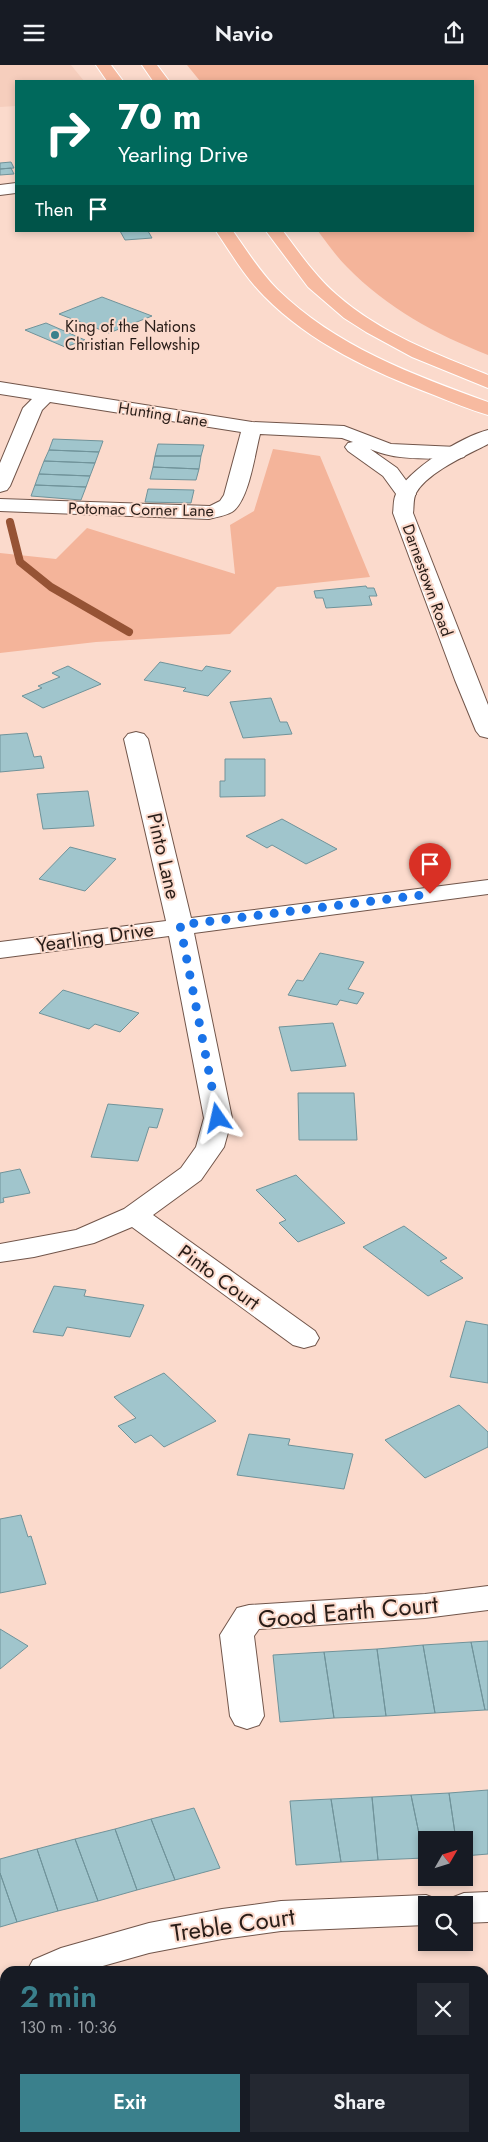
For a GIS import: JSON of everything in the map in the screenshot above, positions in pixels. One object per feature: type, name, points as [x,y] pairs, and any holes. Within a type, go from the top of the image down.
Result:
[{"type":"main road","points":[[103,65],[114,80]]},
{"type":"main road","points":[[149,65],[160,80]]},
{"type":"main road","points":[[225,232],[271,293],[304,320],[345,348],[397,374],[488,409]]},
{"type":"main road","points":[[275,232],[315,283],[346,310],[386,336],[436,361],[488,382]]},
{"type":"street","points":[[0,190],[15,188]]},
{"type":"street","name":"Hunting Lane","points":[[0,388],[252,428],[344,432],[387,449],[412,453],[457,453]]},
{"type":"street","points":[[0,486],[33,408],[46,395]]},
{"type":"street","name":"Potomac Corner Lane","points":[[0,505],[208,513],[222,510],[230,505],[234,495],[252,428]]},
{"type":"street","name":"Hunting Lane","points":[[327,432],[358,449],[390,472],[406,494]]},
{"type":"street","name":"Darnestown Road","points":[[488,436],[433,467],[406,494],[403,513],[466,680],[488,731]]},
{"type":"street","name":"Pinto Lane","points":[[0,1253],[84,1237],[134,1215],[191,1174],[210,1147],[218,1118],[180,925],[136,739]]},
{"type":"street","name":"Yearling Drive","points":[[0,949],[488,887]]},
{"type":"street","name":"Pinto Court","points":[[134,1215],[304,1338]]},
{"type":"street","name":"Good Earth Court","points":[[247,1717],[237,1635],[248,1617],[426,1606],[488,1597]]},
{"type":"street","points":[[473,1908],[488,1907]]},
{"type":"street","name":"Treble Court","points":[[58,1966],[74,1959],[149,1938],[222,1924],[281,1916],[418,1910]]},
{"type":"shaded area","points":[[0,65],[71,65],[83,80],[15,80],[15,106],[0,107]]},
{"type":"shaded area","points":[[187,65],[488,65],[488,355],[431,329],[378,295],[347,267],[319,232],[474,232],[474,80],[199,80]]},
{"type":"shaded area","points":[[273,449],[320,456],[370,577],[277,587],[230,634],[96,642],[0,653],[0,553],[56,559],[87,528],[235,574],[230,525],[254,511]]},
{"type":"building","points":[[11,162],[14,168],[0,169],[0,163]]},
{"type":"building","points":[[11,168],[14,174],[0,175],[0,169]]},
{"type":"building","points":[[121,232],[149,232],[152,238],[125,240]]},
{"type":"building","points":[[102,297],[152,316],[109,333],[59,314]]},
{"type":"building","name":"King of the Nations Christian Fellowship","points":[[46,323],[85,340],[65,347],[25,330]]},
{"type":"building","points":[[53,439],[103,441],[99,452],[49,450]]},
{"type":"building","points":[[158,444],[204,445],[201,456],[155,456]]},
{"type":"building","points":[[49,450],[99,452],[95,463],[44,461]]},
{"type":"building","points":[[155,456],[201,456],[199,469],[153,467]]},
{"type":"building","points":[[44,461],[95,463],[90,476],[39,474]]},
{"type":"building","points":[[153,467],[199,469],[196,480],[150,479]]},
{"type":"building","points":[[39,474],[90,476],[86,487],[35,485]]},
{"type":"building","points":[[35,485],[86,487],[81,500],[31,496]]},
{"type":"building","points":[[148,489],[194,490],[191,503],[145,502]]},
{"type":"building","points":[[366,586],[367,588],[374,588],[377,596],[369,596],[372,605],[326,608],[323,598],[316,598],[314,591]]},
{"type":"building","points":[[160,662],[202,671],[206,666],[231,671],[208,696],[183,691],[186,688],[144,680]]},
{"type":"building","points":[[68,666],[101,684],[43,708],[22,696],[42,688],[38,686],[60,677],[52,673]]},
{"type":"building","points":[[271,698],[280,722],[287,722],[292,734],[243,738],[230,702]]},
{"type":"building","points":[[27,733],[34,757],[41,756],[44,768],[0,772],[0,735]]},
{"type":"building","points":[[225,759],[265,759],[265,796],[220,797],[220,781],[225,781]]},
{"type":"building","points":[[88,791],[94,826],[43,829],[37,794]]},
{"type":"building","points":[[282,819],[337,849],[306,864],[272,845],[267,848],[246,836]]},
{"type":"building","points":[[70,847],[116,859],[85,891],[39,879]]},
{"type":"building","points":[[320,953],[364,962],[348,989],[364,993],[357,1004],[340,1000],[337,1005],[288,995],[297,980],[303,981]]},
{"type":"building","points":[[63,990],[139,1013],[120,1032],[95,1024],[89,1029],[39,1013]]},
{"type":"building","points":[[333,1023],[346,1066],[291,1071],[279,1027]]},
{"type":"building","points":[[298,1093],[354,1093],[357,1140],[299,1140]]},
{"type":"building","points":[[108,1104],[163,1109],[157,1128],[149,1127],[138,1161],[91,1157]]},
{"type":"building","points":[[20,1169],[30,1193],[3,1198],[4,1202],[0,1203],[0,1173]]},
{"type":"building","points":[[296,1175],[345,1223],[298,1242],[279,1223],[286,1220],[256,1190]]},
{"type":"building","points":[[404,1226],[447,1258],[440,1261],[463,1278],[428,1296],[363,1247]]},
{"type":"building","points":[[54,1286],[86,1290],[84,1296],[144,1305],[130,1337],[67,1327],[63,1336],[33,1332]]},
{"type":"building","points":[[466,1321],[488,1325],[488,1383],[450,1377]]},
{"type":"building","points":[[164,1373],[216,1421],[164,1447],[151,1435],[135,1443],[118,1426],[136,1418],[114,1397]]},
{"type":"building","points":[[459,1405],[488,1432],[488,1447],[425,1478],[385,1440]]},
{"type":"building","points":[[249,1434],[290,1439],[288,1445],[353,1454],[344,1489],[237,1475]]},
{"type":"building","points":[[21,1515],[28,1537],[31,1536],[46,1584],[0,1593],[0,1519]]},
{"type":"building","points":[[0,1629],[28,1646],[0,1669]]},
{"type":"building","points":[[488,1641],[488,1710],[485,1710],[471,1642]]},
{"type":"building","points":[[471,1642],[485,1710],[435,1713],[423,1645]]},
{"type":"building","points":[[423,1645],[435,1713],[386,1716],[377,1649]]},
{"type":"building","points":[[377,1649],[386,1716],[334,1718],[324,1652]]},
{"type":"building","points":[[324,1652],[334,1718],[280,1722],[273,1655]]},
{"type":"building","points":[[488,1790],[488,1854],[473,1855],[473,1831],[455,1831],[449,1793]]},
{"type":"building","points":[[449,1793],[455,1831],[418,1831],[411,1795]]},
{"type":"building","points":[[411,1795],[418,1831],[418,1858],[378,1860],[372,1797]]},
{"type":"building","points":[[372,1797],[378,1860],[341,1862],[331,1799]]},
{"type":"building","points":[[331,1799],[341,1862],[296,1865],[290,1801]]},
{"type":"building","points":[[194,1808],[220,1868],[175,1880],[151,1819]]},
{"type":"building","points":[[151,1819],[175,1880],[137,1890],[115,1829]]},
{"type":"building","points":[[115,1829],[137,1890],[98,1901],[75,1839]]},
{"type":"building","points":[[75,1839],[98,1901],[58,1911],[37,1849]]},
{"type":"building","points":[[37,1849],[58,1911],[17,1922],[0,1873],[0,1859]]},
{"type":"building","points":[[0,1873],[17,1922],[0,1927]]},
{"type":"waterway","points":[[10,522],[20,562],[51,587],[129,632]]},
{"type":"place","name":"King of the Nations Christian Fellowship","points":[[55,335]]},
{"type":"route","points":[[218,1118],[180,925],[430,894]]}]
